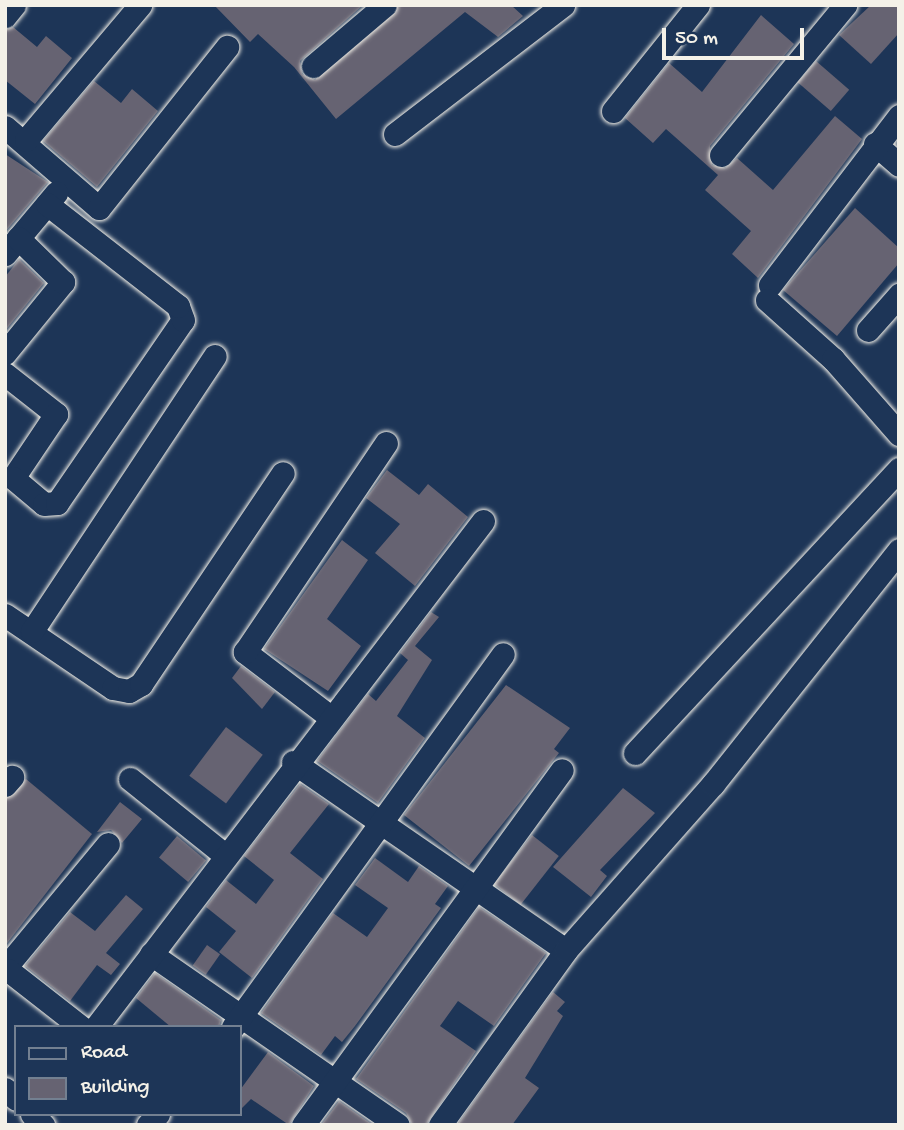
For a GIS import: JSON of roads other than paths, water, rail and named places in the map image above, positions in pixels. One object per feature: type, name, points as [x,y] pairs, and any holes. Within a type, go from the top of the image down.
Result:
[{"type":"street","points":[[5,16],[14,5]]},
{"type":"street","points":[[26,140],[140,5]]},
{"type":"street","points":[[313,65],[385,5]]},
{"type":"street","points":[[395,134],[563,5]]},
{"type":"street","points":[[613,111],[698,5]]},
{"type":"street","points":[[721,155],[845,5]]},
{"type":"street","points":[[5,127],[26,140],[99,208],[227,47]]},
{"type":"street","points":[[899,116],[769,293],[833,359],[899,434]]},
{"type":"street","points":[[876,144],[899,165]]},
{"type":"street","points":[[5,353],[63,282],[12,246],[66,180]]},
{"type":"street","points":[[5,374],[56,414],[13,478],[44,504],[57,503],[183,320],[178,306],[47,204]]},
{"type":"street","points":[[868,330],[899,295]]},
{"type":"street","points":[[32,631],[215,356]]},
{"type":"street","points":[[329,716],[246,652],[386,443]]},
{"type":"street","points":[[635,753],[899,469]]},
{"type":"street","points":[[5,615],[113,688],[129,691],[141,684],[283,473]]},
{"type":"street","points":[[98,1025],[293,762],[483,521]]},
{"type":"street","points":[[440,1125],[566,950],[713,784],[899,550]]},
{"type":"street","points":[[151,954],[236,1023],[503,654]]},
{"type":"street","points":[[293,762],[566,950]]},
{"type":"street","points":[[303,1125],[562,770]]},
{"type":"street","points":[[130,779],[225,855]]},
{"type":"street","points":[[78,1025],[6,969],[108,844]]},
{"type":"street","points":[[242,1027],[398,1125]]}]
